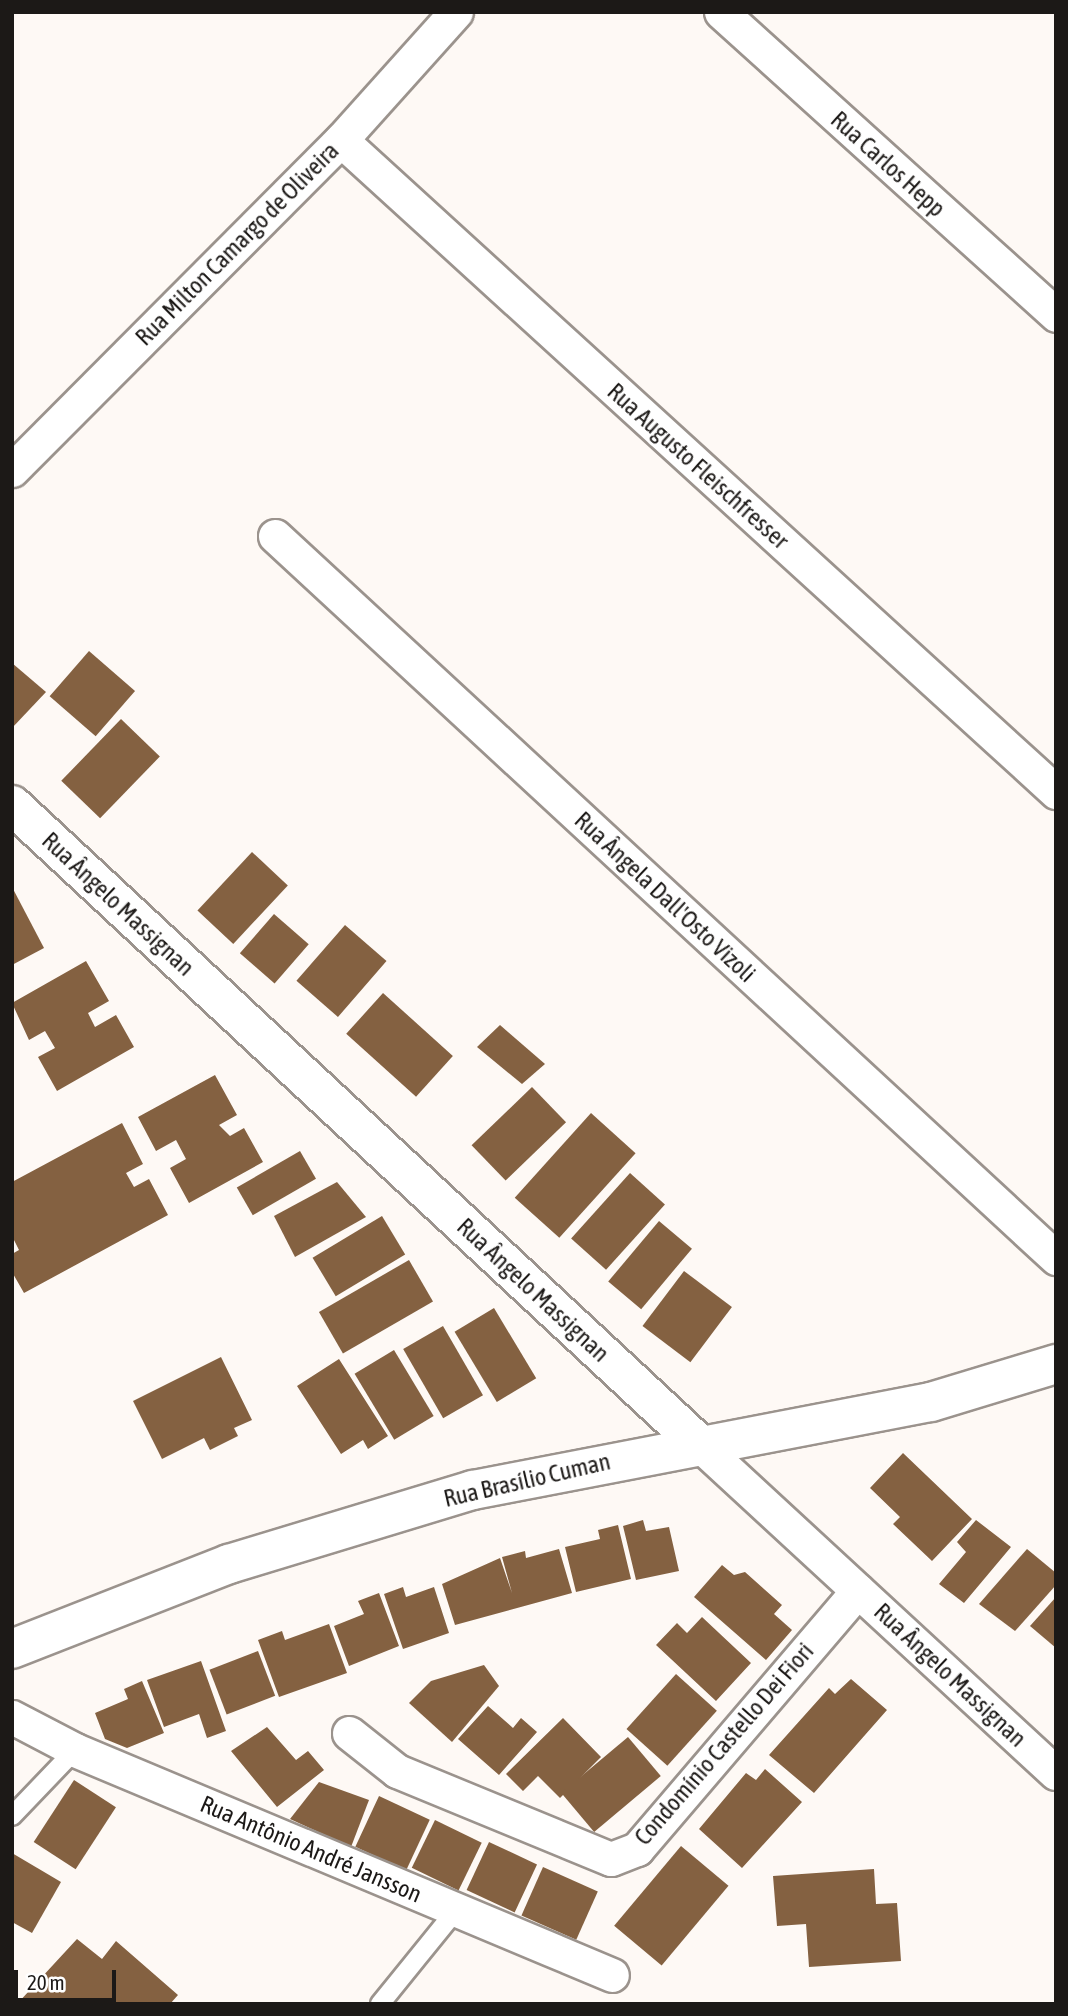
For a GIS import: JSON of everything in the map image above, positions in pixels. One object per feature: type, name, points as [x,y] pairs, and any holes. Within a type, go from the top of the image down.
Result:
[{"type":"street","name":"Rua Milton Camargo de Oliveira","points":[[12,470],[341,140],[456,12]]},
{"type":"street","name":"Rua Carlos Hepp","points":[[721,12],[1056,315]]},
{"type":"street","name":"Rua Augusto Fleischfresser","points":[[341,140],[1056,792]]},
{"type":"street","name":"Rua Ângela Dall'Osto Vizoli","points":[[275,536],[1056,1258]]},
{"type":"street","name":"Rua Ângelo Massignan","points":[[12,805],[1056,1773]]},
{"type":"street","name":"Rua Brasílio Cuman","points":[[12,1649],[217,1569],[362,1521],[472,1490],[699,1444],[931,1402],[1056,1364]]},
{"type":"street","name":"Condomínio Castello Dei Fiori","points":[[349,1733],[397,1771],[611,1859],[637,1849],[858,1590]]},
{"type":"street","name":"Rua Antônio André Jansson","points":[[12,1717],[75,1750],[612,1975]]},
{"type":"lane","points":[[12,1816],[75,1750]]},
{"type":"lane","points":[[380,2004],[456,1910]]},
{"type":"building","points":[[89,651],[135,691],[96,736],[50,696]]},
{"type":"building","points":[[12,663],[46,692],[12,728]]},
{"type":"building","points":[[121,719],[160,757],[100,818],[61,781]]},
{"type":"building","points":[[252,852],[288,885],[233,944],[197,911]]},
{"type":"building","points":[[12,887],[44,948],[12,965]]},
{"type":"building","points":[[274,914],[309,944],[275,983],[240,953]]},
{"type":"building","points":[[345,925],[387,961],[338,1017],[296,981]]},
{"type":"building","points":[[86,961],[109,1001],[88,1013],[95,1027],[116,1015],[134,1047],[57,1091],[38,1057],[55,1048],[45,1031],[29,1040],[12,1003]]},
{"type":"building","points":[[383,993],[453,1056],[416,1097],[346,1034]]},
{"type":"building","points":[[500,1025],[545,1064],[522,1084],[477,1047]]},
{"type":"building","points":[[215,1075],[237,1115],[219,1125],[230,1136],[244,1128],[263,1162],[189,1203],[170,1168],[186,1159],[176,1140],[156,1151],[138,1117]]},
{"type":"building","points":[[532,1087],[566,1122],[506,1181],[472,1145]]},
{"type":"building","points":[[591,1113],[636,1153],[559,1238],[515,1198]]},
{"type":"building","points":[[122,1123],[143,1164],[126,1173],[134,1187],[149,1179],[168,1215],[24,1293],[12,1272],[12,1254],[19,1250],[12,1236],[12,1182]]},
{"type":"building","points":[[300,1151],[316,1179],[253,1215],[237,1188]]},
{"type":"building","points":[[630,1173],[665,1204],[606,1270],[571,1238]]},
{"type":"building","points":[[337,1182],[366,1217],[295,1257],[274,1216]]},
{"type":"building","points":[[382,1216],[405,1255],[336,1296],[313,1258]]},
{"type":"building","points":[[659,1221],[692,1249],[641,1309],[608,1282]]},
{"type":"building","points":[[409,1260],[433,1302],[343,1354],[319,1312]]},
{"type":"building","points":[[684,1271],[732,1307],[690,1362],[642,1326]]},
{"type":"building","points":[[494,1308],[536,1378],[497,1402],[455,1332]]},
{"type":"building","points":[[443,1326],[483,1395],[443,1418],[403,1349]]},
{"type":"building","points":[[394,1350],[434,1416],[394,1440],[355,1374]]},
{"type":"building","points":[[221,1357],[252,1420],[234,1428],[238,1436],[210,1450],[204,1438],[162,1459],[133,1401]]},
{"type":"building","points":[[339,1359],[388,1436],[368,1449],[363,1440],[341,1454],[297,1386]]},
{"type":"building","points":[[903,1453],[972,1519],[932,1561],[893,1524],[900,1517],[870,1488]]},
{"type":"building","points":[[643,1520],[646,1531],[669,1527],[679,1571],[636,1580],[623,1526]]},
{"type":"building","points":[[976,1520],[1011,1547],[964,1603],[939,1584],[966,1552],[957,1542]]},
{"type":"building","points":[[618,1525],[631,1579],[576,1592],[565,1547],[600,1539],[598,1530]]},
{"type":"building","points":[[559,1549],[572,1593],[455,1625],[442,1584],[500,1558],[512,1593],[502,1557],[525,1551],[526,1558]]},
{"type":"building","points":[[1027,1549],[1056,1573],[1056,1585],[1015,1631],[979,1604]]},
{"type":"building","points":[[722,1565],[734,1575],[745,1572],[782,1605],[774,1614],[792,1630],[766,1660],[694,1597]]},
{"type":"building","points":[[403,1587],[406,1597],[434,1587],[449,1633],[403,1649],[384,1594]]},
{"type":"building","points":[[379,1593],[399,1646],[349,1666],[334,1626],[364,1614],[358,1601]]},
{"type":"building","points":[[1056,1597],[1056,1648],[1030,1626]]},
{"type":"building","points":[[702,1617],[751,1663],[716,1701],[656,1645],[677,1623],[687,1633]]},
{"type":"building","points":[[329,1624],[347,1673],[279,1697],[258,1640],[282,1631],[285,1640]]},
{"type":"building","points":[[258,1651],[275,1696],[227,1714],[209,1670]]},
{"type":"building","points":[[201,1661],[226,1731],[207,1738],[199,1714],[164,1727],[147,1680]]},
{"type":"building","points":[[484,1665],[499,1686],[452,1742],[409,1703],[431,1681]]},
{"type":"building","points":[[676,1674],[717,1711],[667,1766],[626,1729]]},
{"type":"building","points":[[851,1679],[887,1710],[814,1793],[769,1755],[829,1688],[835,1694]]},
{"type":"building","points":[[142,1681],[164,1733],[127,1748],[105,1739],[95,1713],[128,1699],[124,1689]]},
{"type":"building","points":[[488,1706],[513,1728],[521,1718],[537,1732],[499,1775],[458,1739]]},
{"type":"building","points":[[563,1718],[601,1757],[560,1798],[538,1776],[523,1791],[506,1774]]},
{"type":"building","points":[[267,1727],[296,1760],[308,1751],[324,1770],[277,1807],[231,1751]]},
{"type":"building","points":[[628,1737],[661,1776],[594,1832],[561,1793]]},
{"type":"building","points":[[765,1769],[802,1802],[742,1868],[699,1829],[746,1773],[756,1780]]},
{"type":"building","points":[[74,1780],[116,1807],[76,1869],[34,1842]]},
{"type":"building","points":[[319,1782],[369,1800],[351,1847],[290,1819]]},
{"type":"building","points":[[379,1796],[430,1820],[406,1870],[355,1847]]},
{"type":"building","points":[[435,1820],[482,1843],[459,1890],[412,1868]]},
{"type":"building","points":[[489,1842],[537,1864],[515,1912],[467,1890]]},
{"type":"building","points":[[681,1846],[728,1886],[662,1966],[614,1926]]},
{"type":"building","points":[[12,1853],[61,1882],[32,1933],[12,1922]]},
{"type":"building","points":[[543,1867],[598,1891],[576,1940],[521,1915]]},
{"type":"building","points":[[874,1869],[876,1904],[897,1903],[901,1961],[809,1967],[806,1924],[777,1926],[773,1876]]},
{"type":"building","points":[[77,1939],[102,1959],[116,1941],[178,1995],[170,2004],[17,2004]]}]
